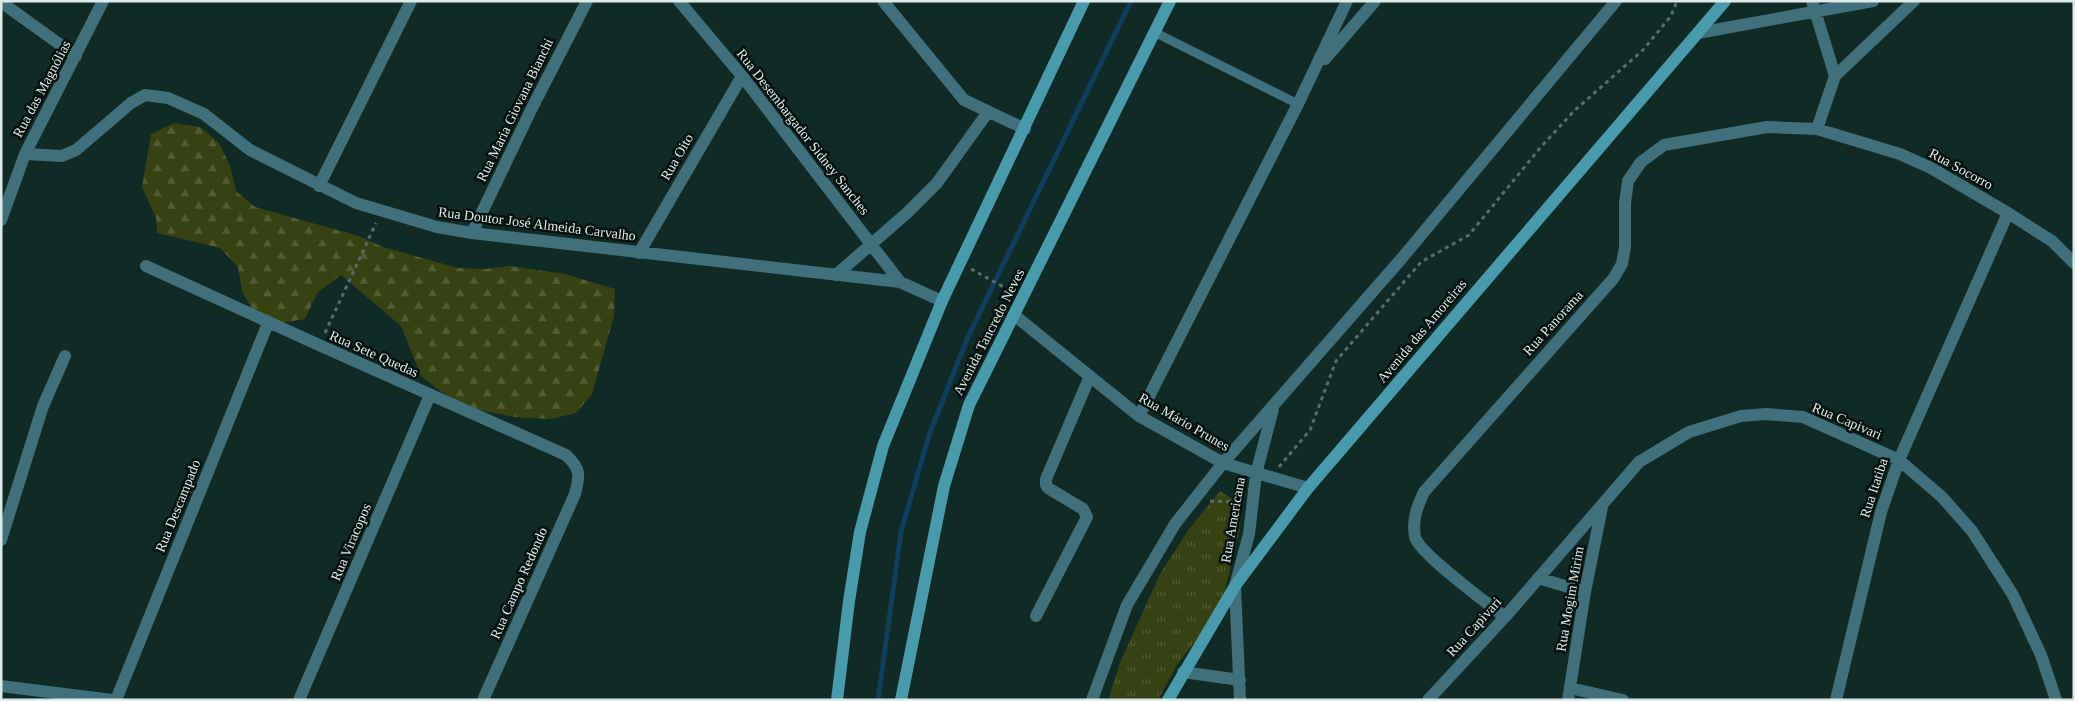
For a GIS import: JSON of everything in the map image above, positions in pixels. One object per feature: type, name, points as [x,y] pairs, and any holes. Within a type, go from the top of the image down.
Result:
[{"type":"main road","points":[[837,700],[849,601],[860,532],[883,446],[942,301],[1084,1]]},
{"type":"main road","name":"Avenida Tancredo Neves","points":[[901,700],[944,486],[969,405],[1170,1]]},
{"type":"main road","name":"Avenida das Amoreiras","points":[[1168,700],[1235,586],[1308,488],[1725,1]]},
{"type":"street","name":"Rua das Magnólias","points":[[1,220],[25,154],[104,1]]},
{"type":"street","points":[[319,186],[411,1]]},
{"type":"street","name":"Rua Maria Giovana Bianchi","points":[[472,233],[532,108],[587,1]]},
{"type":"street","name":"Rua Desembargador Sidney Sanches","points":[[679,1],[742,76],[900,282]]},
{"type":"street","points":[[883,1],[964,100],[1025,128]]},
{"type":"street","points":[[1139,416],[1298,104],[1347,1]]},
{"type":"street","points":[[1315,70],[1375,1]]},
{"type":"street","points":[[1092,700],[1127,605],[1175,524],[1223,463],[1408,251],[1616,1]]},
{"type":"street","points":[[1698,33],[1814,7],[1873,1]]},
{"type":"street","points":[[1817,129],[1835,76],[1914,1]]},
{"type":"street","points":[[1,2],[76,56]]},
{"type":"street","points":[[1814,7],[1835,76]]},
{"type":"street","name":"Rua Oito","points":[[639,253],[742,76]]},
{"type":"street","name":"Rua Doutor José Almeida Carvalho","points":[[25,154],[62,156],[76,150],[131,102],[145,95],[168,98],[204,114],[250,150],[319,186],[356,203],[437,227],[639,253],[900,282],[942,301]]},
{"type":"street","points":[[836,275],[937,183],[988,112]]},
{"type":"street","name":"Rua Panorama","points":[[1505,617],[1426,553],[1415,538],[1414,514],[1424,492],[1613,279],[1622,264],[1625,247],[1625,203],[1628,181],[1641,162],[1664,145],[1767,127],[1817,129]]},
{"type":"street","name":"Rua Socorro","points":[[1817,129],[1900,154],[1946,176],[2052,241],[2074,263]]},
{"type":"street","name":"Rua Itatiba","points":[[1836,700],[1881,512],[1899,460],[2008,213]]},
{"type":"street","name":"Rua Sete Quedas","points":[[146,266],[268,323],[566,455],[576,464],[579,477]]},
{"type":"street","name":"Rua Mário Prunes","points":[[1014,314],[1139,416],[1223,463],[1308,488]]},
{"type":"street","name":"Rua Descampado","points":[[116,700],[268,323]]},
{"type":"street","points":[[1,540],[43,406],[65,356]]},
{"type":"street","points":[[1036,616],[1087,517],[1083,509],[1048,488],[1046,479],[1090,376]]},
{"type":"street","name":"Rua Viracopos","points":[[299,700],[430,395]]},
{"type":"street","name":"Rua Americana","points":[[1240,700],[1235,586],[1246,550],[1254,503],[1256,474],[1273,407]]},
{"type":"street","name":"Rua Capivari","points":[[1428,700],[1505,617],[1639,462],[1689,432],[1741,416],[1766,414],[1804,417],[1899,460],[1942,497],[1972,531],[2013,595],[2037,646],[2056,700]]},
{"type":"street","name":"Rua Campo Redondo","points":[[482,700],[575,494],[579,477]]},
{"type":"street","name":"Rua Mogim Mirim","points":[[1569,694],[1585,592],[1603,504]]},
{"type":"street","points":[[1538,578],[1585,592]]},
{"type":"street","points":[[1183,672],[1240,680]]},
{"type":"street","points":[[1,686],[112,700]]},
{"type":"street","points":[[1569,694],[1623,700]]},
{"type":"lane","points":[[1154,32],[1298,104]]},
{"type":"path","points":[[1274,478],[1276,470],[1310,430],[1336,361],[1422,262],[1469,235],[1540,148],[1574,111],[1643,50],[1671,16],[1677,1]]},
{"type":"path","points":[[328,325],[369,237]]},
{"type":"path","points":[[981,276],[1011,291]]},
{"type":"path","points":[[1201,491],[1206,500],[1254,503]]},
{"type":"green space","points":[[174,123],[200,127],[219,143],[230,166],[236,191],[255,207],[359,236],[383,247],[458,268],[485,269],[510,266],[565,274],[615,289],[614,316],[592,394],[576,413],[551,419],[521,418],[463,405],[440,391],[421,376],[401,326],[341,275],[317,293],[305,319],[280,323],[255,315],[242,291],[238,267],[220,248],[157,233],[156,218],[142,187],[151,134]]},
{"type":"green space","points":[[1220,491],[1242,505],[1239,532],[1223,599],[1202,633],[1177,665],[1158,700],[1108,700],[1121,660],[1161,572],[1189,529]]},
{"type":"waterway","points":[[878,700],[901,532],[929,435],[968,337],[1131,1]]}]
